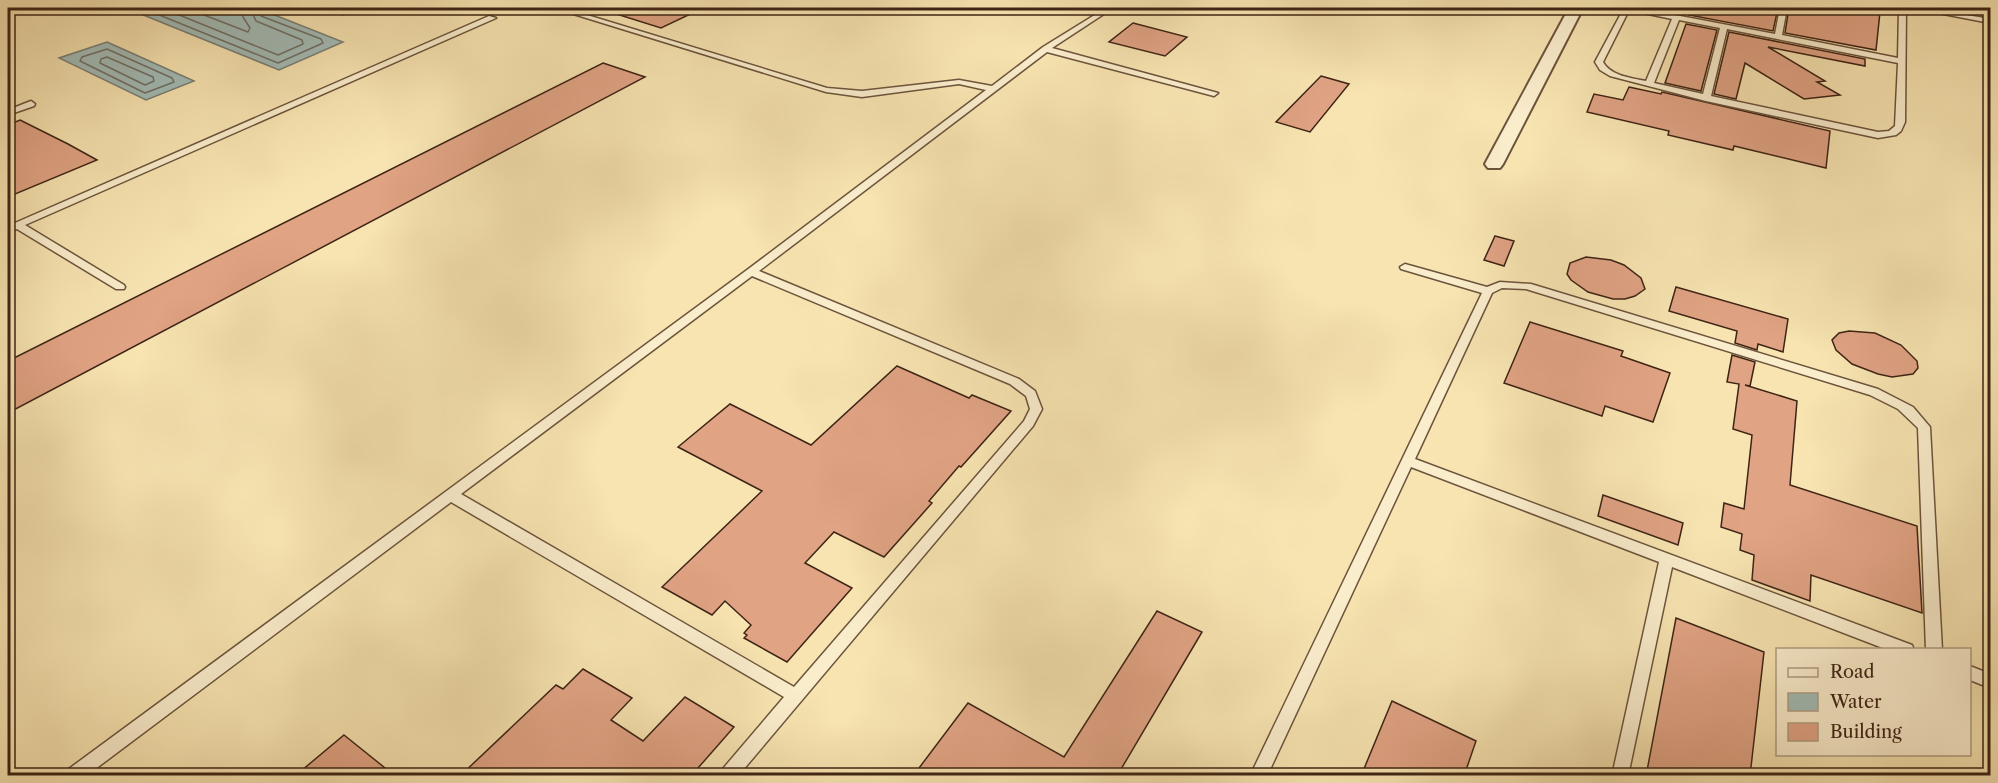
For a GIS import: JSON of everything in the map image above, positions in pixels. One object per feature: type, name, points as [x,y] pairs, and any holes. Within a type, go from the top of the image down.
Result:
[{"type":"street","points":[[1494,164],[1576,8]]},
{"type":"lane","points":[[323,8],[343,12],[371,8]]},
{"type":"lane","points":[[562,8],[826,90],[862,94],[959,82],[993,89]]},
{"type":"lane","points":[[72,776],[751,272],[1046,49],[1110,8]]},
{"type":"lane","points":[[1902,61],[1628,8],[1599,62],[1602,68],[1611,74],[1649,85],[1856,132],[1892,135],[1899,130],[1901,122],[1903,8]]},
{"type":"lane","points":[[1778,37],[1784,8]]},
{"type":"lane","points":[[1916,8],[1990,21]]},
{"type":"lane","points":[[1649,85],[1676,17]]},
{"type":"lane","points":[[12,227],[492,18]]},
{"type":"lane","points":[[1706,98],[1724,26]]},
{"type":"lane","points":[[1046,49],[1214,93]]},
{"type":"lane","points":[[8,113],[32,104]]},
{"type":"lane","points":[[12,227],[120,287]]},
{"type":"lane","points":[[1406,267],[1488,291]]},
{"type":"lane","points":[[728,776],[1029,423],[1036,409],[1032,395],[1026,388],[1009,379],[751,272]]},
{"type":"lane","points":[[1258,776],[1488,291],[1500,285],[1527,286],[1874,392],[1906,407],[1918,417],[1924,427],[1934,648]]},
{"type":"lane","points":[[1408,461],[1902,648]]},
{"type":"lane","points":[[451,495],[796,696]]},
{"type":"lane","points":[[1620,776],[1666,559]]},
{"type":"lane","points":[[1971,673],[1990,681]]},
{"type":"water","points":[[126,8],[257,8],[343,42],[279,70]]},
{"type":"water","points":[[107,42],[194,81],[146,100],[59,58]]},
{"type":"building","points":[[611,8],[703,8],[661,28],[610,12]]},
{"type":"building","points":[[1692,8],[1778,8],[1773,31],[1689,15]]},
{"type":"building","points":[[1789,8],[1819,14],[1820,8],[1860,8],[1880,12],[1876,50],[1785,33]]},
{"type":"building","points":[[1133,23],[1187,37],[1165,56],[1109,42]]},
{"type":"building","points":[[1686,24],[1717,30],[1701,91],[1665,83]]},
{"type":"building","points":[[1729,32],[1865,59],[1865,66],[1768,47],[1825,81],[1817,82],[1840,95],[1804,99],[1745,63],[1736,99],[1714,94]]},
{"type":"building","points":[[603,63],[645,77],[8,413],[8,361]]},
{"type":"building","points":[[1321,76],[1349,84],[1310,132],[1276,122]]},
{"type":"building","points":[[1629,87],[1661,94],[1662,92],[1830,131],[1826,168],[1734,146],[1733,150],[1668,135],[1669,131],[1587,112],[1594,94],[1623,100]]},
{"type":"building","points":[[20,120],[97,160],[8,197],[8,125]]},
{"type":"building","points":[[1495,236],[1514,241],[1504,266],[1484,260]]},
{"type":"building","points":[[1586,257],[1611,260],[1624,265],[1641,278],[1645,289],[1625,299],[1613,299],[1588,292],[1571,280],[1567,274],[1570,263]]},
{"type":"building","points":[[1676,287],[1788,319],[1783,352],[1758,344],[1757,350],[1735,343],[1737,331],[1669,311]]},
{"type":"building","points":[[1530,322],[1623,351],[1621,356],[1670,373],[1653,422],[1605,406],[1602,416],[1504,383]]},
{"type":"building","points":[[1849,331],[1875,333],[1901,345],[1917,361],[1918,368],[1913,374],[1892,377],[1852,364],[1836,350],[1832,340],[1839,333]]},
{"type":"building","points":[[1732,355],[1755,362],[1750,386],[1745,385],[1797,401],[1790,485],[1917,526],[1922,613],[1811,575],[1810,601],[1752,580],[1754,555],[1740,550],[1742,534],[1721,527],[1724,503],[1744,509],[1752,435],[1733,429],[1739,384],[1727,382]]},
{"type":"building","points":[[897,366],[969,398],[972,395],[1011,411],[961,467],[959,466],[929,501],[932,503],[884,557],[834,532],[805,563],[852,588],[787,662],[744,638],[747,635],[744,633],[751,625],[725,601],[712,615],[662,587],[762,491],[678,447],[730,404],[811,445]]},
{"type":"building","points":[[1603,495],[1683,523],[1678,545],[1598,516]]},
{"type":"building","points":[[1157,611],[1202,632],[1117,776],[913,776],[968,703],[1064,757]]},
{"type":"building","points":[[1676,618],[1764,652],[1750,776],[1646,776]]},
{"type":"building","points":[[583,669],[632,698],[611,720],[643,741],[685,697],[734,727],[691,776],[460,776],[556,685],[563,689]]},
{"type":"building","points":[[1392,701],[1476,741],[1464,776],[1361,776]]},
{"type":"building","points":[[344,735],[395,776],[295,776]]}]
